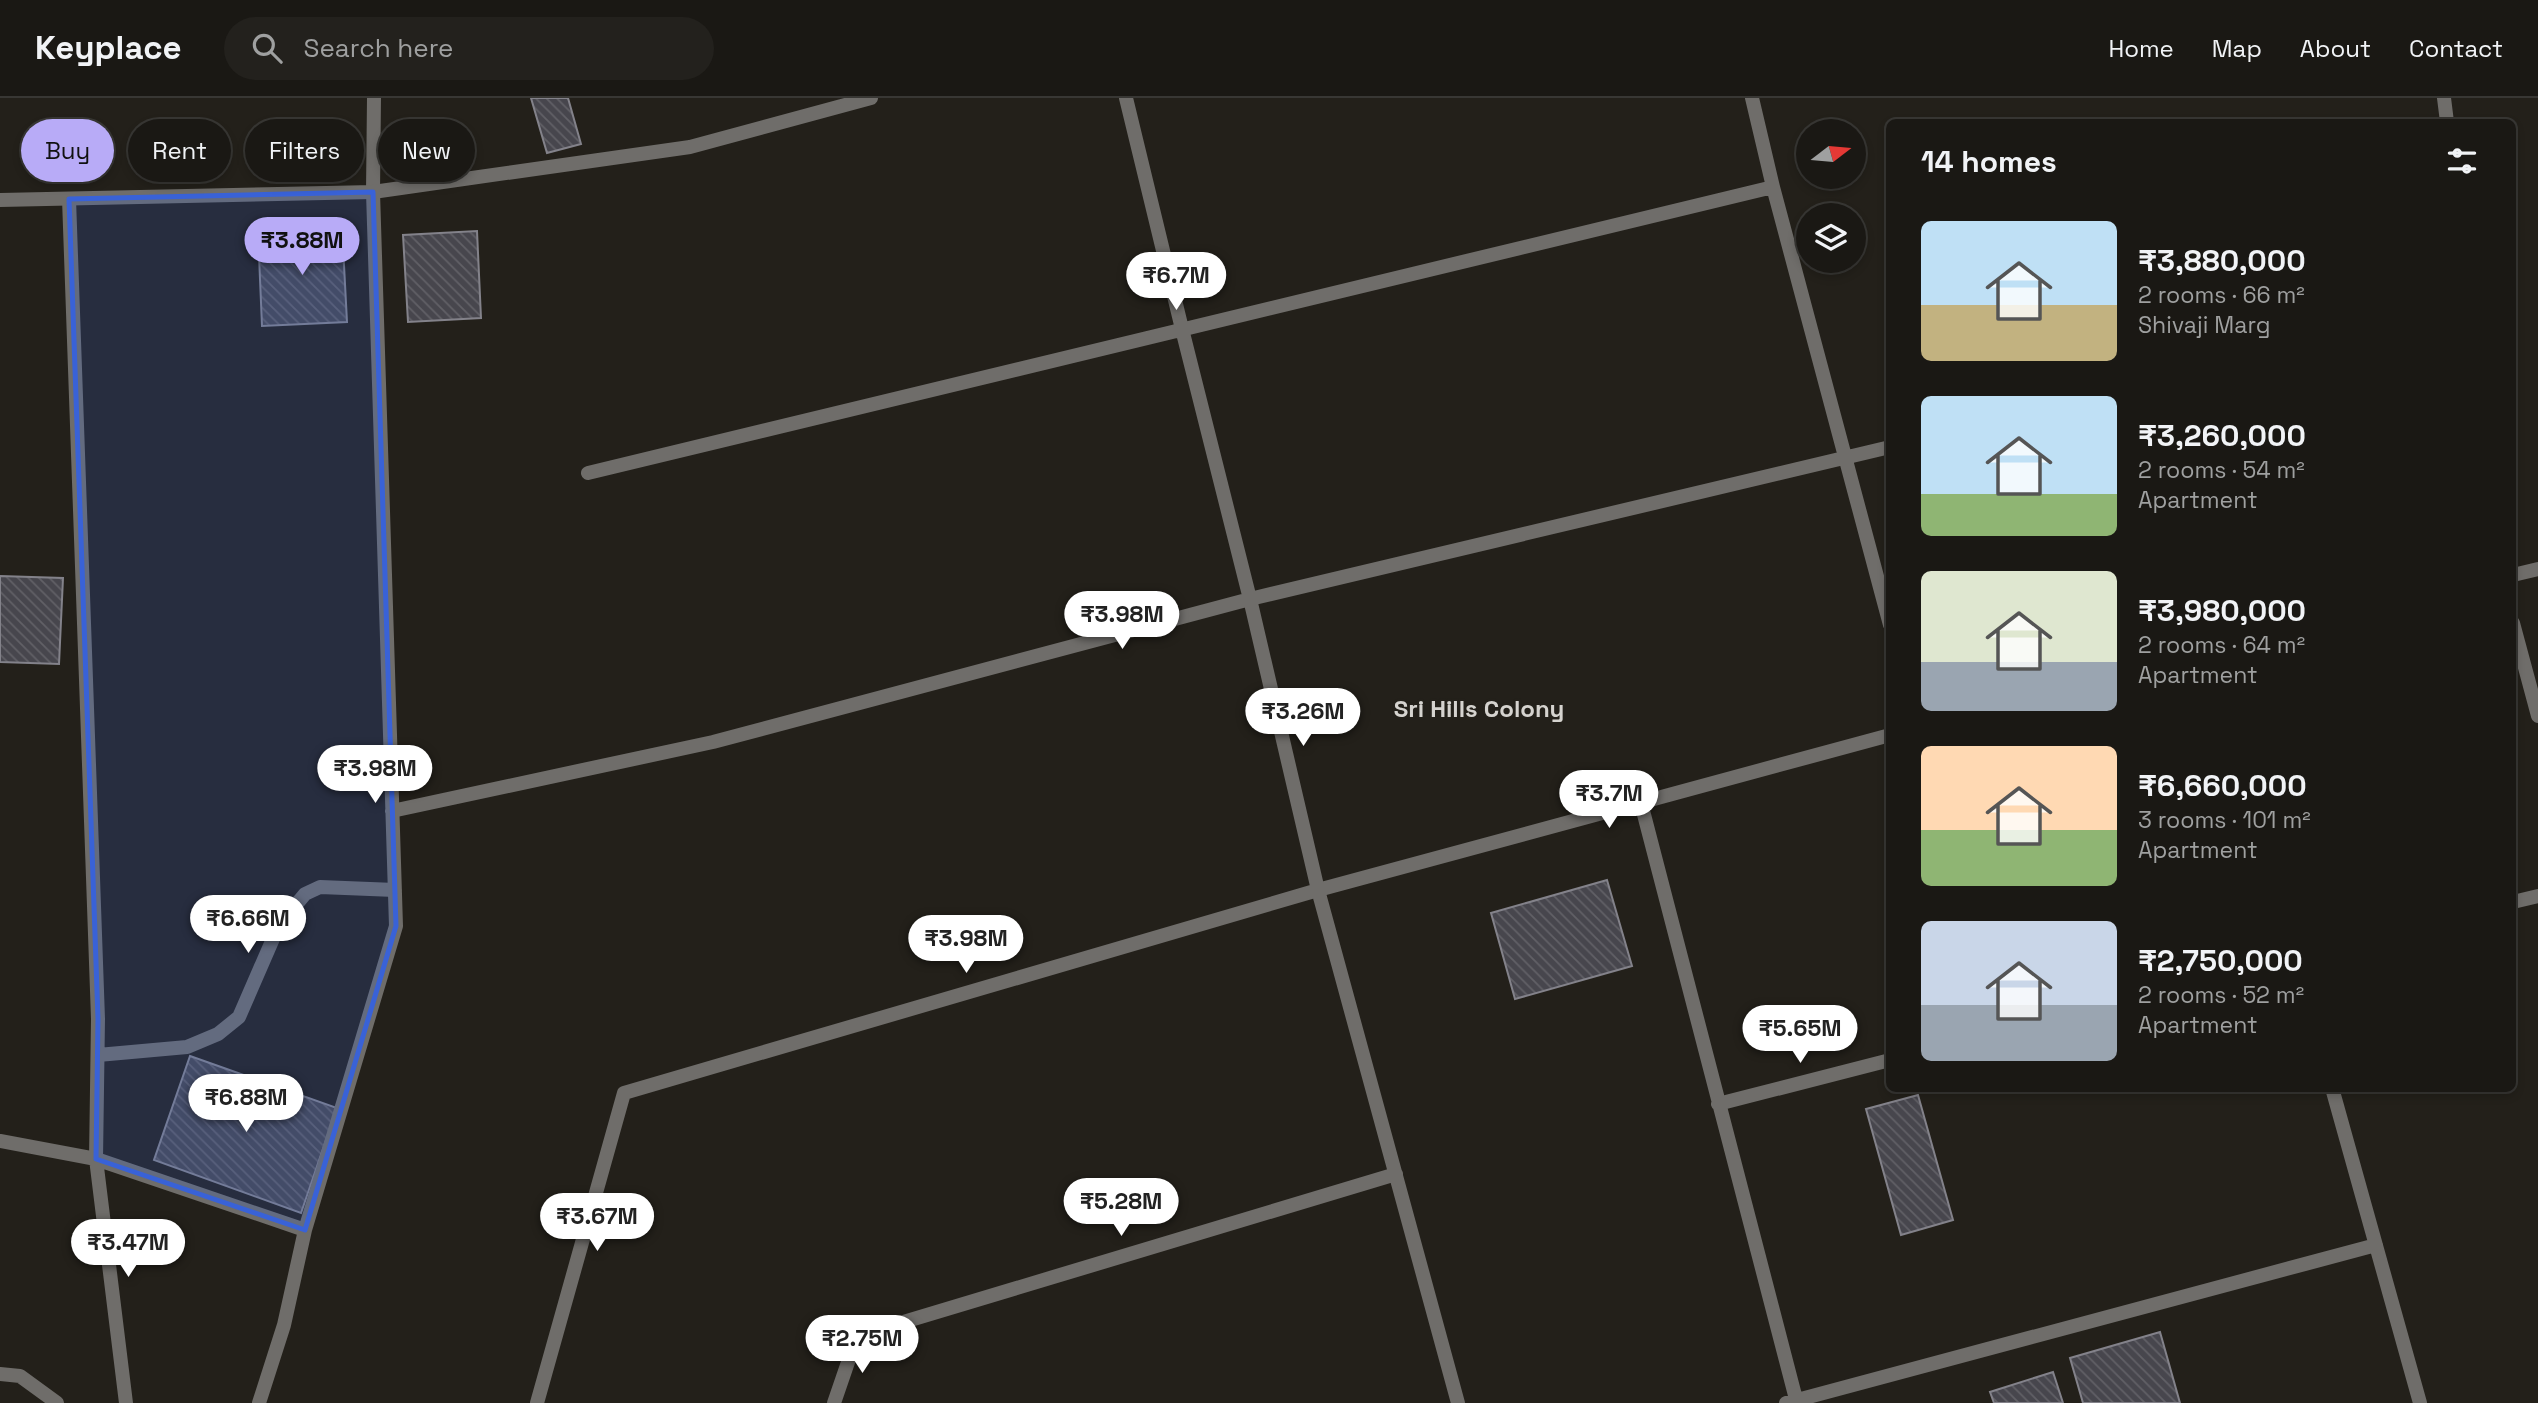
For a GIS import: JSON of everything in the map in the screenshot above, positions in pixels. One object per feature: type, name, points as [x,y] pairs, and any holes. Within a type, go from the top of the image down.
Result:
[{"type":"street","points":[[259,1403],[284,1325],[305,1230],[396,926],[373,192],[374,98]]},
{"type":"street","points":[[0,200],[373,192],[690,147],[823,104],[871,98]]},
{"type":"street","points":[[1126,98],[1250,599],[1318,890],[1458,1403]]},
{"type":"street","points":[[1752,98],[1773,187],[1886,610]]},
{"type":"street","points":[[2444,98],[2447,119]]},
{"type":"street","points":[[588,473],[1773,187]]},
{"type":"street","points":[[69,199],[98,1055],[96,1159],[126,1403]]},
{"type":"street","points":[[393,811],[713,743],[1250,599],[1886,448]]},
{"type":"street","points":[[2516,574],[2538,569]]},
{"type":"street","points":[[2516,634],[2538,716]]},
{"type":"street","points":[[537,1403],[624,1093],[1318,890],[1886,736]]},
{"type":"street","points":[[1641,803],[1793,1402],[2376,1245]]},
{"type":"street","points":[[98,1055],[187,1046],[218,1034],[239,1017],[279,925],[305,894],[320,887],[395,890]]},
{"type":"street","points":[[2516,901],[2538,896]]},
{"type":"street","points":[[1718,1104],[1886,1061]]},
{"type":"street","points":[[2333,1092],[2420,1403]]},
{"type":"street","points":[[0,1141],[96,1159],[305,1230]]},
{"type":"street","points":[[834,1403],[857,1336],[1396,1174]]},
{"type":"street","points":[[0,1374],[20,1376],[57,1403]]},
{"type":"highlighted area","points":[[373,192],[396,926],[305,1230],[96,1159],[98,1019],[69,199]]},
{"type":"building","points":[[531,98],[568,98],[581,144],[547,153]]},
{"type":"building","points":[[342,227],[347,322],[262,326],[258,232]]},
{"type":"building","points":[[477,231],[481,318],[408,322],[403,235]]},
{"type":"building","points":[[0,576],[63,578],[59,664],[0,662]]},
{"type":"building","points":[[1607,880],[1632,966],[1515,999],[1491,913]]},
{"type":"building","points":[[190,1056],[337,1108],[301,1213],[154,1160]]},
{"type":"building","points":[[1918,1095],[1953,1220],[1901,1235],[1866,1109]]},
{"type":"building","points":[[2160,1332],[2180,1403],[2083,1403],[2070,1358]]},
{"type":"building","points":[[2053,1372],[2063,1403],[1994,1403],[1990,1392]]},
{"type":"district","name":"Sri Hills Colony","points":[[1479,708]]}]
